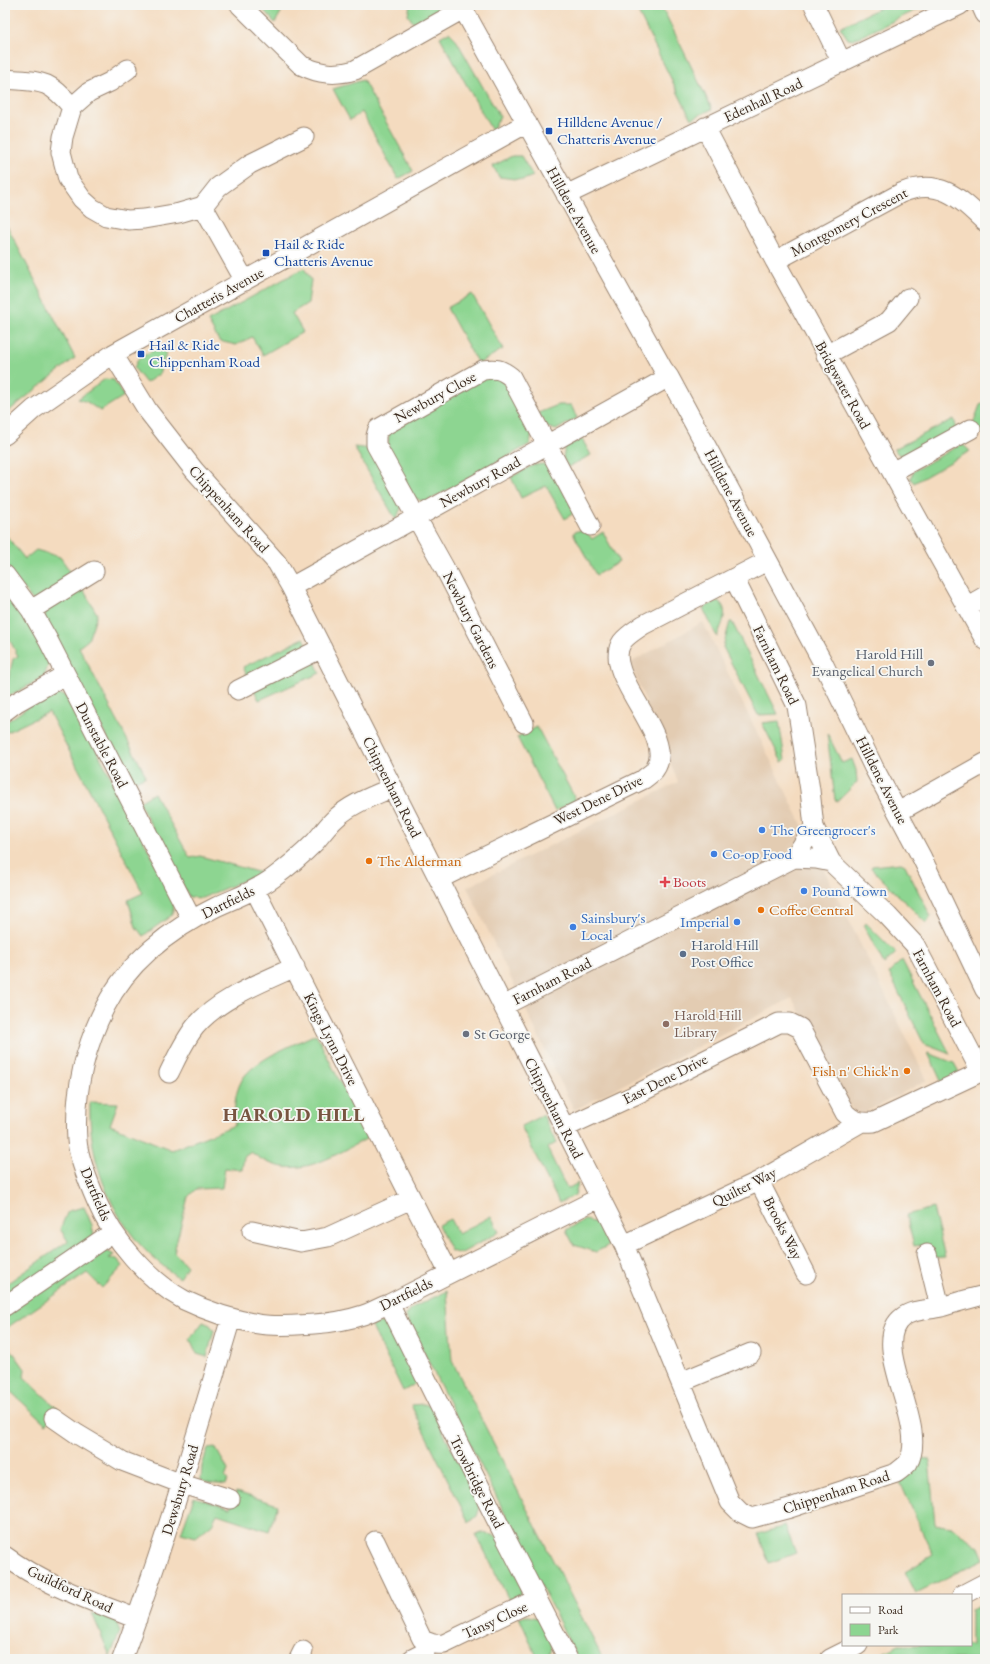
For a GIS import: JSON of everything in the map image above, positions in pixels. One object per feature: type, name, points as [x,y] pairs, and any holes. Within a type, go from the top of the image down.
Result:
[{"type":"street","points":[[240,5],[301,65],[314,71],[329,74],[342,74],[355,70],[462,7]]},
{"type":"street","points":[[814,5],[842,62]]},
{"type":"street","name":"Edenhall Road","points":[[566,195],[960,5]]},
{"type":"street","points":[[981,5],[985,14]]},
{"type":"street","name":"Hilldene Avenue","points":[[462,7],[663,369],[669,377],[823,663],[985,990]]},
{"type":"street","points":[[128,69],[110,82],[89,92],[72,107],[63,137],[61,152],[68,179],[74,190],[92,208],[112,217],[128,220],[144,219],[179,213],[203,206],[218,187],[250,164],[304,137]]},
{"type":"street","points":[[5,80],[41,82],[51,86],[60,93],[72,107]]},
{"type":"street","name":"Chatteris Avenue","points":[[5,435],[34,409],[113,354],[527,123]]},
{"type":"street","name":"Bridgwater Road","points":[[705,127],[826,355],[985,640]]},
{"type":"street","name":"Montgomery Crescent","points":[[775,261],[900,193],[917,188],[942,189],[950,193],[966,204],[985,222]]},
{"type":"street","points":[[203,206],[245,281]]},
{"type":"street","points":[[826,355],[889,321],[908,298]]},
{"type":"street","name":"Chippenham Road","points":[[113,354],[148,411],[194,470],[277,563],[291,587],[624,1245],[730,1502],[740,1512],[752,1518],[790,1508],[896,1473],[907,1463],[913,1449],[912,1429],[894,1360],[891,1342],[894,1326],[903,1316],[985,1295]]},
{"type":"street","name":"Newbury Close","points":[[417,517],[376,445],[378,429],[483,370],[493,368],[501,369],[511,377],[548,445]]},
{"type":"street","name":"Newbury Road","points":[[291,587],[669,377]]},
{"type":"street","points":[[892,472],[971,429]]},
{"type":"street","points":[[548,445],[590,526]]},
{"type":"street","name":"Newbury Gardens","points":[[417,517],[524,723]]},
{"type":"street","name":"West Dene Drive","points":[[439,879],[644,779],[655,769],[660,759],[660,750],[648,722],[619,668],[618,655],[621,643],[631,633],[643,625],[767,561]]},
{"type":"street","points":[[31,610],[94,571]]},
{"type":"street","name":"Dunstable Road","points":[[5,575],[31,610],[48,640],[192,920]]},
{"type":"street","name":"Farnham Road","points":[[734,578],[797,706],[814,827],[831,862],[878,906],[915,945],[983,1071]]},
{"type":"street","points":[[966,607],[985,596]]},
{"type":"street","points":[[238,690],[322,648]]},
{"type":"street","points":[[5,711],[17,702],[65,675]]},
{"type":"street","points":[[898,812],[985,764]]},
{"type":"street","name":"Dartfields","points":[[393,787],[350,808],[337,817],[294,861],[255,890],[217,906],[192,920],[152,948],[120,982],[93,1033],[82,1070],[78,1100],[77,1143],[90,1186],[102,1214],[113,1232],[140,1265],[167,1288],[184,1299],[231,1318],[259,1324],[292,1326],[322,1323],[363,1315],[388,1304],[599,1198]]},
{"type":"street","points":[[794,858],[814,827]]},
{"type":"street","name":"Farnham Road","points":[[503,1006],[794,858],[816,859],[831,862]]},
{"type":"street","name":"Kings Lynn Drive","points":[[255,890],[449,1273]]},
{"type":"street","points":[[169,1073],[182,1045],[195,1026],[213,1009],[267,979],[295,967]]},
{"type":"street","name":"East Dene Drive","points":[[564,1128],[778,1023],[790,1023],[800,1028],[845,1113],[860,1123]]},
{"type":"street","points":[[860,1123],[874,1122],[983,1071]]},
{"type":"street","name":"Quilter Way","points":[[624,1245],[759,1181],[860,1123]]},
{"type":"street","name":"Brooks Way","points":[[759,1181],[806,1274]]},
{"type":"street","points":[[252,1231],[301,1242],[316,1240],[328,1237],[412,1199]]},
{"type":"street","points":[[5,1306],[113,1232]]},
{"type":"street","points":[[927,1254],[940,1307]]},
{"type":"street","name":"Trowbridge Road","points":[[388,1304],[494,1517],[568,1659]]},
{"type":"street","name":"Dewsbury Road","points":[[122,1659],[157,1562],[182,1484],[231,1318]]},
{"type":"street","points":[[681,1382],[752,1353]]},
{"type":"street","points":[[54,1418],[77,1434],[122,1461],[182,1484],[230,1499]]},
{"type":"street","points":[[375,1541],[422,1639],[429,1644],[422,1654],[412,1659]]},
{"type":"street","name":"Guildford Road","points":[[5,1556],[62,1589],[137,1619]]},
{"type":"street","points":[[964,1594],[985,1583]]},
{"type":"street","name":"Tansy Close","points":[[429,1644],[444,1644],[538,1599]]},
{"type":"street","points":[[830,1659],[856,1646]]},
{"type":"shaded area","points":[[703,622],[927,1080],[856,1117],[792,998],[574,1110],[467,887],[678,782],[630,663]]},
{"type":"green space","points":[[259,5],[285,5],[275,23]]},
{"type":"green space","points":[[410,5],[438,5],[437,13],[414,24],[408,15]]},
{"type":"green space","points":[[631,5],[661,5],[712,109],[691,119],[635,6]]},
{"type":"green space","points":[[886,5],[927,5],[853,40],[848,39],[840,27]]},
{"type":"green space","points":[[449,32],[455,38],[500,117],[492,131],[440,37]]},
{"type":"green space","points":[[363,80],[413,171],[398,179],[362,112],[350,120],[333,89]]},
{"type":"green space","points":[[512,156],[521,156],[533,176],[523,180],[499,177],[493,166]]},
{"type":"green space","points":[[5,222],[75,358],[5,414]]},
{"type":"green space","points":[[304,268],[311,280],[308,303],[292,313],[303,332],[263,355],[252,337],[236,345],[219,341],[208,321]]},
{"type":"green space","points":[[472,294],[503,349],[478,364],[447,308]]},
{"type":"green space","points":[[161,346],[166,354],[159,374],[146,383],[134,368],[138,359]]},
{"type":"green space","points":[[485,377],[498,378],[506,384],[532,431],[530,444],[426,502],[414,498],[388,449],[389,433]]},
{"type":"green space","points":[[105,379],[114,380],[124,396],[100,411],[87,402],[78,399]]},
{"type":"green space","points":[[985,403],[985,432],[971,429],[980,405]]},
{"type":"green space","points":[[558,405],[571,405],[577,418],[556,430],[547,427],[538,413]]},
{"type":"green space","points":[[954,419],[957,430],[908,457],[898,454],[894,449]]},
{"type":"green space","points":[[582,439],[591,455],[568,467],[563,458],[565,447]]},
{"type":"green space","points":[[962,444],[970,451],[914,483],[910,478],[915,470]]},
{"type":"green space","points":[[354,447],[373,449],[403,503],[396,520]]},
{"type":"green space","points":[[534,465],[549,465],[575,512],[565,519],[546,486],[521,498],[511,477]]},
{"type":"green space","points":[[585,530],[592,539],[603,532],[619,562],[596,575],[573,533]]},
{"type":"green space","points":[[5,534],[25,559],[36,550],[60,557],[75,578],[34,602],[5,565]]},
{"type":"green space","points":[[5,585],[50,660],[44,677],[9,696],[6,690],[13,659],[18,656],[5,631]]},
{"type":"green space","points":[[83,589],[97,614],[88,640],[79,647],[146,776],[131,783],[44,620],[47,606]]},
{"type":"green space","points":[[718,601],[724,609],[724,618],[717,637],[703,608]]},
{"type":"green space","points":[[730,622],[732,622],[778,714],[758,715],[723,647]]},
{"type":"green space","points":[[304,638],[320,673],[259,700],[243,667]]},
{"type":"green space","points":[[54,693],[69,697],[175,901],[172,915],[143,936],[136,927],[128,900],[143,893],[49,712],[5,733],[5,723],[41,698]]},
{"type":"green space","points":[[779,721],[785,760],[782,762],[762,723]]},
{"type":"green space","points":[[537,727],[576,800],[555,811],[517,737]]},
{"type":"green space","points":[[827,733],[842,763],[852,759],[856,770],[857,782],[838,801],[835,800]]},
{"type":"green space","points":[[154,793],[190,858],[200,856],[261,873],[202,898],[189,897],[139,802]]},
{"type":"green space","points":[[901,863],[905,865],[931,917],[926,923],[871,868],[872,866]]},
{"type":"green space","points":[[866,923],[896,953],[884,964],[864,926]]},
{"type":"green space","points":[[902,960],[950,1054],[924,1044],[889,973]]},
{"type":"green space","points":[[316,1034],[368,1138],[324,1160],[310,1165],[296,1167],[281,1167],[266,1162],[251,1152],[244,1157],[242,1170],[225,1168],[222,1188],[196,1189],[188,1197],[174,1252],[187,1266],[179,1278],[150,1255],[123,1222],[112,1204],[97,1164],[90,1123],[90,1102],[118,1103],[110,1125],[172,1150],[235,1125],[236,1096],[239,1085],[247,1073],[275,1053]]},
{"type":"green space","points":[[928,1053],[954,1063],[960,1074],[942,1083]]},
{"type":"green space","points":[[543,1115],[556,1143],[547,1148],[567,1189],[578,1183],[575,1195],[559,1203],[521,1126]]},
{"type":"green space","points":[[84,1207],[92,1225],[94,1237],[5,1298],[5,1285],[68,1241],[60,1229],[68,1211]]},
{"type":"green space","points":[[933,1208],[945,1257],[932,1258],[928,1244],[914,1246],[906,1215]]},
{"type":"green space","points":[[491,1216],[499,1232],[460,1254],[451,1251],[438,1225],[450,1219],[458,1234]]},
{"type":"green space","points":[[585,1220],[598,1223],[609,1245],[596,1252],[574,1245],[566,1230]]},
{"type":"green space","points":[[102,1248],[114,1255],[109,1258],[117,1259],[123,1266],[102,1288],[87,1273],[5,1329],[5,1313]]},
{"type":"green space","points":[[447,1291],[452,1361],[603,1659],[578,1659],[405,1315],[416,1306]]},
{"type":"green space","points":[[203,1322],[210,1325],[214,1330],[207,1357],[197,1354],[190,1339]]},
{"type":"green space","points":[[392,1322],[419,1379],[412,1386],[403,1391],[372,1327],[378,1323]]},
{"type":"green space","points":[[5,1341],[25,1369],[24,1377],[58,1409],[54,1418],[46,1424],[10,1391],[10,1385],[5,1386]]},
{"type":"green space","points":[[424,1404],[431,1407],[480,1507],[477,1516],[469,1523],[411,1405]]},
{"type":"green space","points":[[215,1447],[228,1470],[225,1478],[228,1480],[225,1485],[204,1482],[201,1480],[202,1466],[208,1448]]},
{"type":"green space","points":[[920,1458],[929,1459],[935,1524],[952,1527],[979,1547],[984,1559],[916,1593],[905,1572],[933,1555],[900,1482],[914,1469]]},
{"type":"green space","points":[[236,1492],[278,1505],[269,1531],[217,1514],[212,1524],[196,1537],[181,1533],[194,1497],[230,1508]]},
{"type":"green space","points":[[785,1526],[796,1553],[769,1563],[758,1534]]},
{"type":"green space","points":[[483,1533],[493,1535],[503,1542],[522,1584],[520,1597],[512,1606],[476,1534]]},
{"type":"green space","points":[[985,1604],[985,1659],[871,1659],[897,1646],[972,1646],[972,1610]]},
{"type":"green space","points":[[92,1613],[116,1621],[120,1632],[110,1656]]},
{"type":"green space","points":[[528,1616],[543,1622],[549,1632],[551,1644],[550,1650],[548,1655],[544,1658],[538,1659],[519,1617]]},
{"type":"place","name":"Hilldene Avenue / Chatteris Avenue","points":[[549,131]]},
{"type":"place","name":"Hail & Ride Chatteris Avenue","points":[[266,253]]},
{"type":"place","name":"Hail & Ride Chippenham Road","points":[[141,354]]},
{"type":"place","name":"Harold Hill Evangelical Church","points":[[931,663]]},
{"type":"place","name":"The Greengrocer's","points":[[762,830]]},
{"type":"place","name":"Co-op Food","points":[[714,854]]},
{"type":"place","name":"The Alderman","points":[[369,861]]},
{"type":"place","name":"Boots","points":[[665,882]]},
{"type":"place","name":"Pound Town","points":[[804,891]]},
{"type":"place","name":"Coffee Central","points":[[761,910]]},
{"type":"place","name":"Imperial","points":[[737,922]]},
{"type":"place","name":"Sainsbury's Local","points":[[573,927]]},
{"type":"place","name":"Harold Hill Post Office","points":[[683,954]]},
{"type":"place","name":"Harold Hill Library","points":[[666,1024]]},
{"type":"place","name":"St George","points":[[466,1034]]},
{"type":"place","name":"Fish n' Chick'n","points":[[907,1071]]},
{"type":"district","name":"HAROLD HILL","points":[[294,1114]]}]
